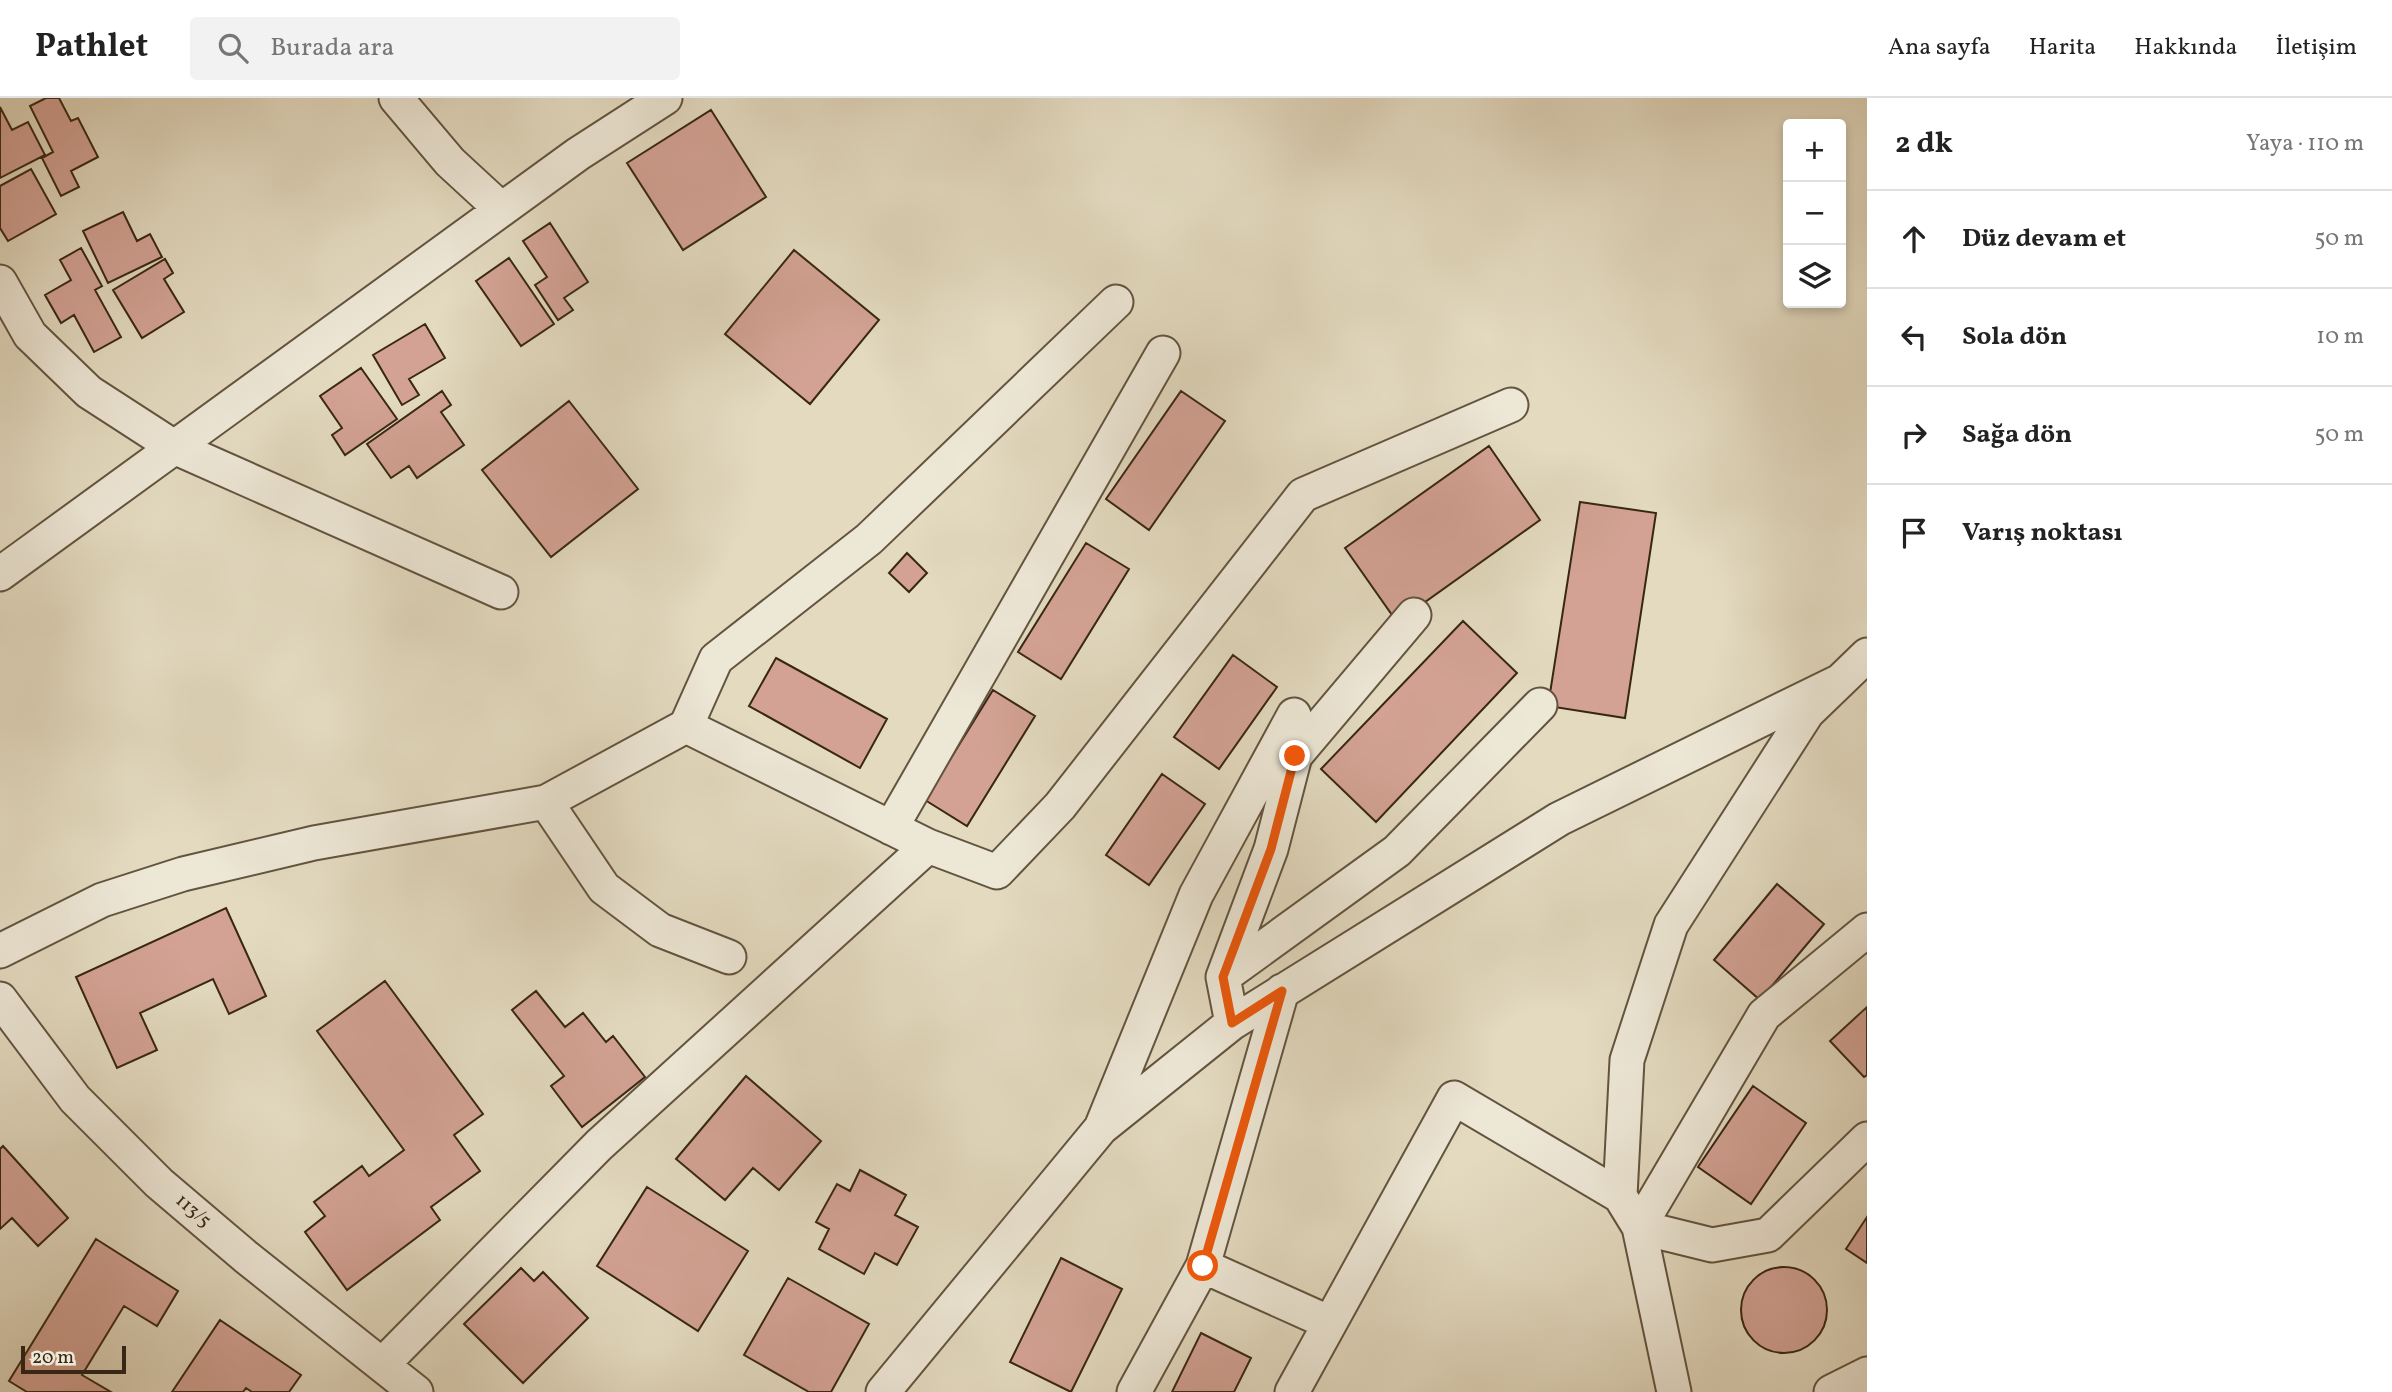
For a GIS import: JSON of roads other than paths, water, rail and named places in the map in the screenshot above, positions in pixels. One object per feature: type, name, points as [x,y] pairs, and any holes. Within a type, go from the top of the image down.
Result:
[{"type":"street","points":[[396,98],[450,162],[501,209]]},
{"type":"street","points":[[0,574],[600,138],[665,98]]},
{"type":"street","points":[[0,282],[30,335],[89,392],[174,447],[501,592]]},
{"type":"street","points":[[0,951],[102,900],[183,874],[314,844],[546,802],[686,726],[716,659],[869,538],[1116,302]]},
{"type":"street","points":[[891,828],[1163,353]]},
{"type":"street","points":[[686,726],[928,846],[998,872],[1060,806],[1303,495],[1511,405]]},
{"type":"street","points":[[1232,1023],[1223,977],[1271,849],[1295,756],[1414,615]]},
{"type":"street","points":[[1620,1196],[1627,1060],[1671,925],[1807,713],[1867,655]]},
{"type":"street","points":[[883,1392],[1101,1128],[1232,1023],[1559,819],[1840,681]]},
{"type":"street","points":[[1223,977],[1397,851],[1540,705]]},
{"type":"street","points":[[1101,1128],[1196,895],[1294,715]]},
{"type":"street","points":[[546,802],[604,888],[660,930],[729,957]]},
{"type":"street","points":[[382,1365],[599,1145],[928,846]]},
{"type":"street","points":[[1639,1227],[1763,1015],[1867,930]]},
{"type":"street","points":[[1134,1392],[1203,1266],[1282,991]]},
{"type":"street","name":"113/5","points":[[0,999],[75,1099],[159,1183],[246,1257],[416,1392]]},
{"type":"street","points":[[1292,1392],[1454,1098],[1620,1196],[1639,1227],[1674,1392]]},
{"type":"street","points":[[1639,1227],[1712,1245],[1768,1235],[1867,1139]]},
{"type":"street","points":[[1203,1266],[1329,1323]]},
{"type":"street","points":[[1831,1392],[1867,1374]]}]
